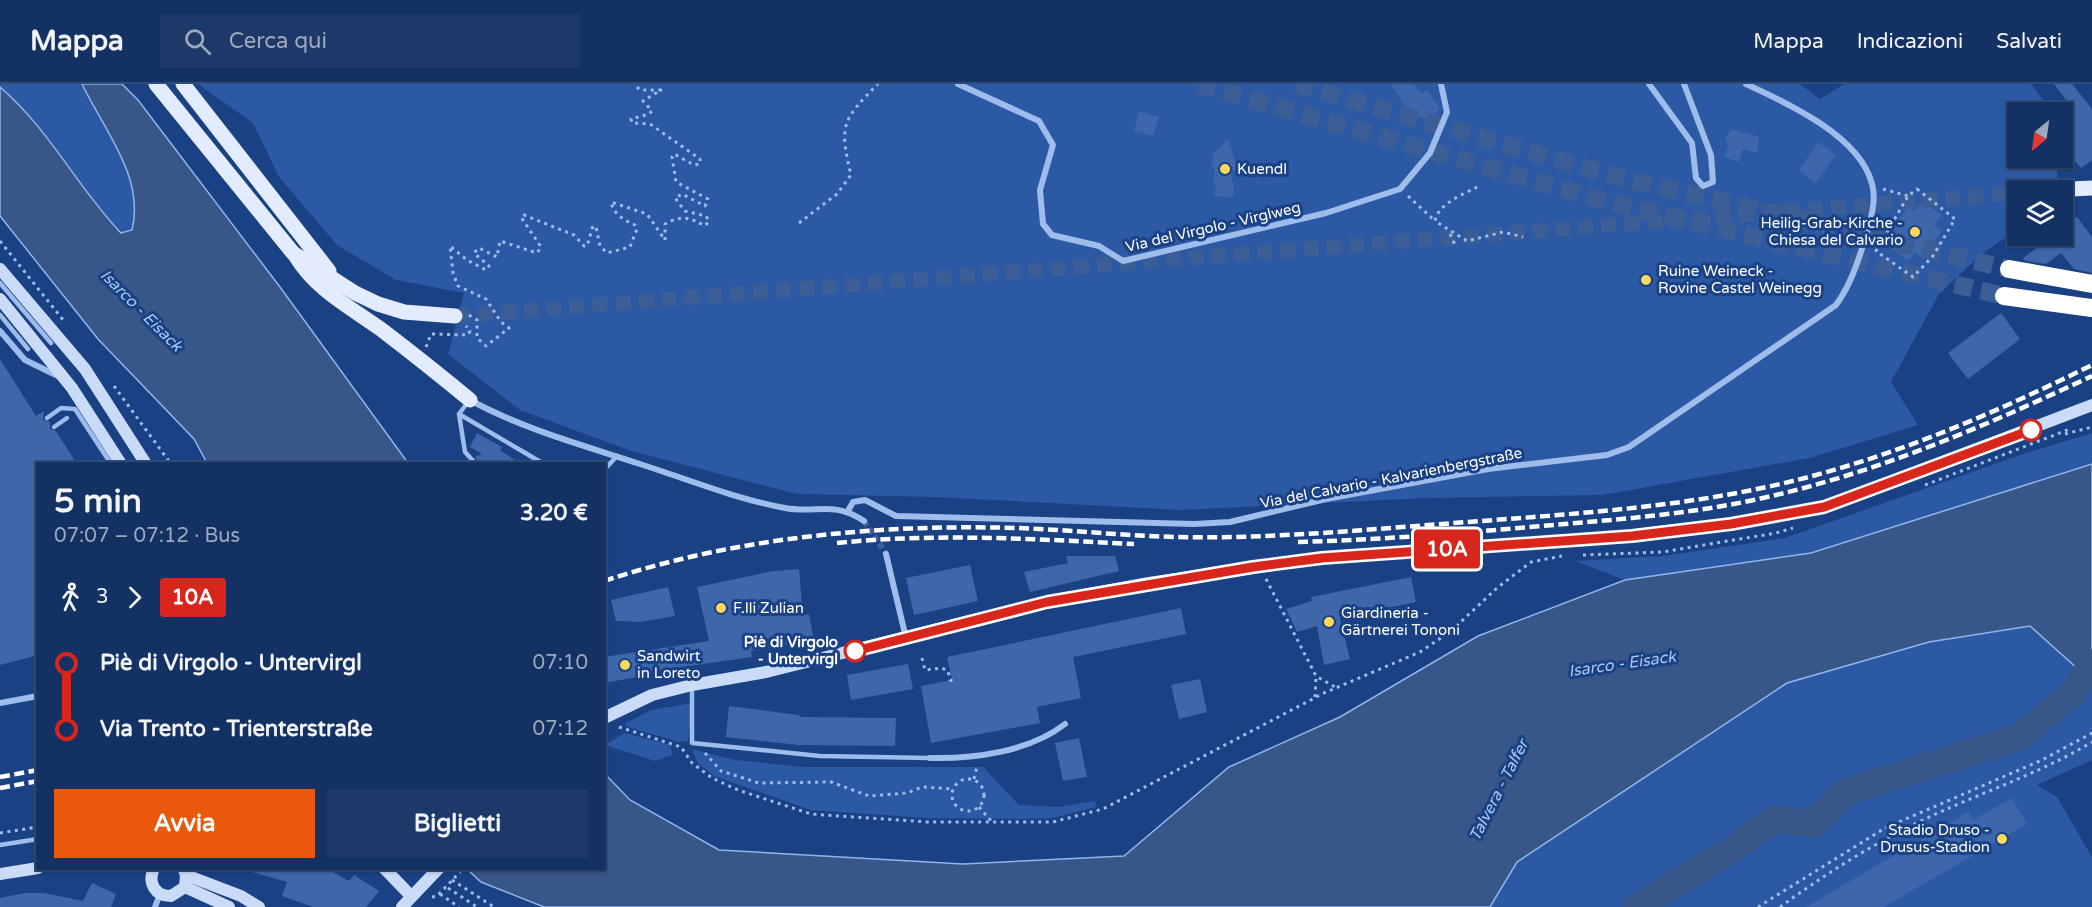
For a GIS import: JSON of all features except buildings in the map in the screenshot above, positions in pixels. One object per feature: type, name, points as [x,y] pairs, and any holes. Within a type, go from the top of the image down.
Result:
[{"type":"highway","points":[[2009,268],[2092,284]]},
{"type":"highway","points":[[2004,296],[2092,308]]},
{"type":"main road","points":[[156,84],[293,252],[307,275],[329,294],[417,357],[470,400]]},
{"type":"main road","points":[[183,84],[334,278]]},
{"type":"main road","points":[[2073,189],[2092,188]]},
{"type":"main road","points":[[293,252],[355,293],[378,304],[404,312],[460,316]]},
{"type":"street","name":"Via del Virgolo - Virglweg","points":[[958,84],[1039,121],[1053,145],[1040,190],[1043,224],[1052,236],[1099,246],[1123,261],[1326,213],[1400,189]]},
{"type":"street","points":[[1400,189],[1430,153],[1447,112],[1441,84]]},
{"type":"street","points":[[1649,84],[1692,143],[1696,178],[1703,186],[1713,182],[1711,155],[1684,84]]},
{"type":"street","points":[[1746,84],[1799,109],[1835,134],[1865,167],[1873,186]]},
{"type":"street","name":"Via del Calvario - Kalvarienbergstraße","points":[[848,511],[853,502],[865,500],[896,516],[1194,524],[1230,522],[1326,499],[1488,469],[1607,455],[1629,447],[1836,305],[1846,291],[1863,246],[1872,216],[1873,186]]},
{"type":"street","points":[[0,268],[85,369],[145,462]]},
{"type":"street","points":[[0,299],[65,379],[120,462]]},
{"type":"street","points":[[0,331],[25,360],[65,379]]},
{"type":"street","points":[[470,400],[501,417],[617,456],[786,508],[848,511],[864,521]]},
{"type":"street","points":[[606,717],[652,695],[692,685],[766,672],[907,639],[1047,602],[1260,566],[1322,558],[1632,536],[1731,524],[1824,507],[2092,405]]},
{"type":"street","points":[[886,554],[907,639]]},
{"type":"street","points":[[0,703],[36,696]]},
{"type":"street","points":[[930,758],[980,756],[1009,749],[1038,739],[1065,724]]},
{"type":"street","points":[[0,874],[36,868]]},
{"type":"street","points":[[154,870],[152,884],[160,894],[177,895],[185,877]]},
{"type":"street","points":[[386,870],[411,896]]},
{"type":"street","points":[[402,907],[438,870]]},
{"type":"street","points":[[185,877],[229,907]]},
{"type":"street","points":[[185,877],[241,896],[259,907]]},
{"type":"street","points":[[155,907],[160,894]]},
{"type":"lane","points":[[0,283],[51,343]]},
{"type":"lane","points":[[0,315],[28,349]]},
{"type":"lane","points":[[470,400],[459,414],[465,452],[474,462]]},
{"type":"lane","points":[[47,418],[61,408],[75,409],[110,462]]},
{"type":"lane","points":[[459,414],[541,462]]},
{"type":"lane","points":[[54,427],[67,418]]},
{"type":"lane","points":[[606,468],[617,456]]},
{"type":"lane","points":[[692,685],[692,743],[820,756],[930,758]]},
{"type":"lane","points":[[0,845],[36,839]]},
{"type":"path","points":[[425,350],[427,339],[431,334],[468,335],[470,331],[460,316],[467,313],[477,321],[477,338],[486,346],[509,328],[501,322],[486,299],[458,286],[453,273],[450,246],[467,260],[486,270],[489,266],[474,254],[478,248],[497,257],[500,241],[537,253],[541,247],[521,217],[524,215],[574,236],[584,246],[586,246],[593,226],[596,227],[600,246],[608,253],[630,247],[637,229],[635,225],[622,219],[613,209],[611,202],[647,213],[665,240],[665,224],[677,218],[690,217],[705,226],[709,221],[706,216],[685,211],[675,198],[682,194],[705,206],[708,199],[676,182],[672,157],[674,154],[694,165],[700,164],[700,159],[650,124],[632,123],[631,120],[635,116],[650,114],[652,111],[644,101],[661,90],[640,90],[634,84]]},
{"type":"path","points":[[799,223],[837,194],[851,175],[843,142],[844,130],[849,116],[878,84]]},
{"type":"path","points":[[1873,186],[1908,196]]},
{"type":"path","points":[[1435,221],[1436,213],[1477,187]]},
{"type":"path","points":[[1400,189],[1449,232],[1467,241],[1503,232],[1523,237]]},
{"type":"path","points":[[1917,189],[1955,219],[1933,256],[1913,277],[1876,251],[1908,196],[1917,189]]},
{"type":"path","points":[[1449,232],[1455,245]]},
{"type":"path","points":[[2060,434],[2092,427]]},
{"type":"path","points":[[1573,555],[1662,552],[1734,540]]},
{"type":"path","points":[[620,727],[681,747],[692,763],[712,778],[738,790],[811,814],[927,822],[1053,822],[1103,808],[1315,697],[1420,652],[1451,631],[1497,588],[1531,562],[1563,556]]},
{"type":"path","points":[[1260,566],[1316,676],[1315,697]]},
{"type":"path","points":[[922,658],[925,670],[942,668],[956,682]]},
{"type":"path","points":[[1316,676],[1336,688]]},
{"type":"path","points":[[1758,907],[1885,828],[2033,764],[2092,733]]},
{"type":"path","points":[[1780,907],[1882,840],[1919,822],[2046,769],[2092,742]]},
{"type":"path","points":[[681,747],[692,743],[705,752],[706,757],[721,771],[759,783],[831,782],[869,795],[907,793],[922,787],[952,789]]},
{"type":"path","points":[[965,778],[979,782],[985,797],[979,807],[972,810],[959,808],[952,796],[952,789],[957,782],[965,778]]},
{"type":"path","points":[[979,807],[992,822]]},
{"type":"path","points":[[0,833],[36,827]]},
{"type":"path","points":[[432,897],[459,872]]},
{"type":"path","points":[[452,880],[494,907]]},
{"type":"path","points":[[448,888],[477,907]]},
{"type":"path","points":[[438,893],[459,907]]},
{"type":"shaded area","points":[[0,84],[82,84],[111,136],[128,173],[133,192],[132,231],[121,233],[90,197],[33,121],[0,87]]},
{"type":"shaded area","points":[[198,84],[1800,84],[1820,99],[1844,84],[2031,84],[2044,102],[2007,102],[2007,168],[2057,168],[2057,180],[2007,180],[2007,237],[1984,252],[1939,294],[1891,382],[1918,425],[1810,458],[1602,495],[1425,498],[1182,510],[935,497],[797,494],[631,451],[520,410],[448,354],[464,293],[396,280],[337,245],[279,177],[253,123]]},
{"type":"shaded area","points":[[2092,433],[2092,464],[1811,553],[1625,580],[1575,561],[1663,556],[1785,538],[2026,453]]},
{"type":"shaded area","points":[[2030,626],[2087,677],[2092,675],[2092,760],[2037,785],[2057,797],[2092,857],[2092,907],[1490,907],[1517,862],[1787,683],[1930,642]]},
{"type":"shaded area","points":[[692,703],[688,741],[679,742],[625,726],[626,723],[651,710]]},
{"type":"shaded area","points":[[625,733],[670,745],[673,755],[655,761],[606,744]]},
{"type":"shaded area","points":[[692,749],[735,760],[803,767],[983,767],[1019,805],[1059,807],[1095,801],[1096,807],[1053,818],[1021,819],[926,818],[811,810],[714,776],[698,763]]},
{"type":"water","name":"Isarco - Eisack","points":[[82,84],[122,84],[138,100],[280,287],[407,462],[206,462],[194,439],[98,339],[0,216],[0,87],[34,121],[121,233],[132,230],[133,191],[128,173]]},
{"type":"water","points":[[2092,464],[2092,675],[2088,678],[2030,626],[1929,642],[1787,683],[1517,862],[1490,907],[544,907],[481,882],[468,870],[606,870],[606,775],[630,800],[719,850],[963,864],[1124,856],[1229,767],[1340,717],[1478,636],[1625,580],[1811,553]]},
{"type":"waterway","points":[[1637,907],[1736,847],[1775,819],[1814,824],[1845,792],[2020,737],[2073,693],[2092,663]]},
{"type":"tunnel","points":[[1198,84],[1605,201],[2004,296]]},
{"type":"tunnel","points":[[1296,84],[1610,175],[2009,269]]},
{"type":"tunnel","points":[[455,316],[2007,194]]},
{"type":"tunnel","points":[[864,521],[886,554]]},
{"type":"railway","points":[[606,580],[705,554],[809,536],[861,531],[966,527],[1159,536],[1287,535],[1556,515],[1687,501],[1773,486],[1852,465],[1957,427],[2092,365]]},
{"type":"railway","points":[[1298,542],[1420,536],[1594,522],[1749,501],[1838,478],[1924,449],[2092,376]]},
{"type":"railway","points":[[837,543],[948,538],[1134,544]]},
{"type":"railway","points":[[0,777],[36,770]]},
{"type":"railway","points":[[0,788],[36,781]]},
{"type":"bus line","name":"10A","points":[[855,651],[1047,602],[1253,567],[1322,558],[1632,536],[1731,524],[1742,520],[1824,507],[2031,430]]},
{"type":"place","name":"Kuendl","points":[[1225,169]]},
{"type":"place","name":"Heilig-Grab-Kirche - Chiesa del Calvario","points":[[1915,232]]},
{"type":"place","name":"Ruine Weineck - Rovine Castel Weinegg","points":[[1646,280]]},
{"type":"place","name":"F.lli Zulian","points":[[721,608]]},
{"type":"place","name":"Giardineria - Gärtnerei Tononi","points":[[1329,622]]},
{"type":"place","name":"Piè di Virgolo - Untervirgl","points":[[855,651]]},
{"type":"place","name":"Sandwirt in Loreto","points":[[625,665]]},
{"type":"place","name":"Stadio Druso - Drusus-Stadion","points":[[2002,839]]},
{"type":"water label","name":"Talvera - Talfer","points":[[1498,790]]}]
